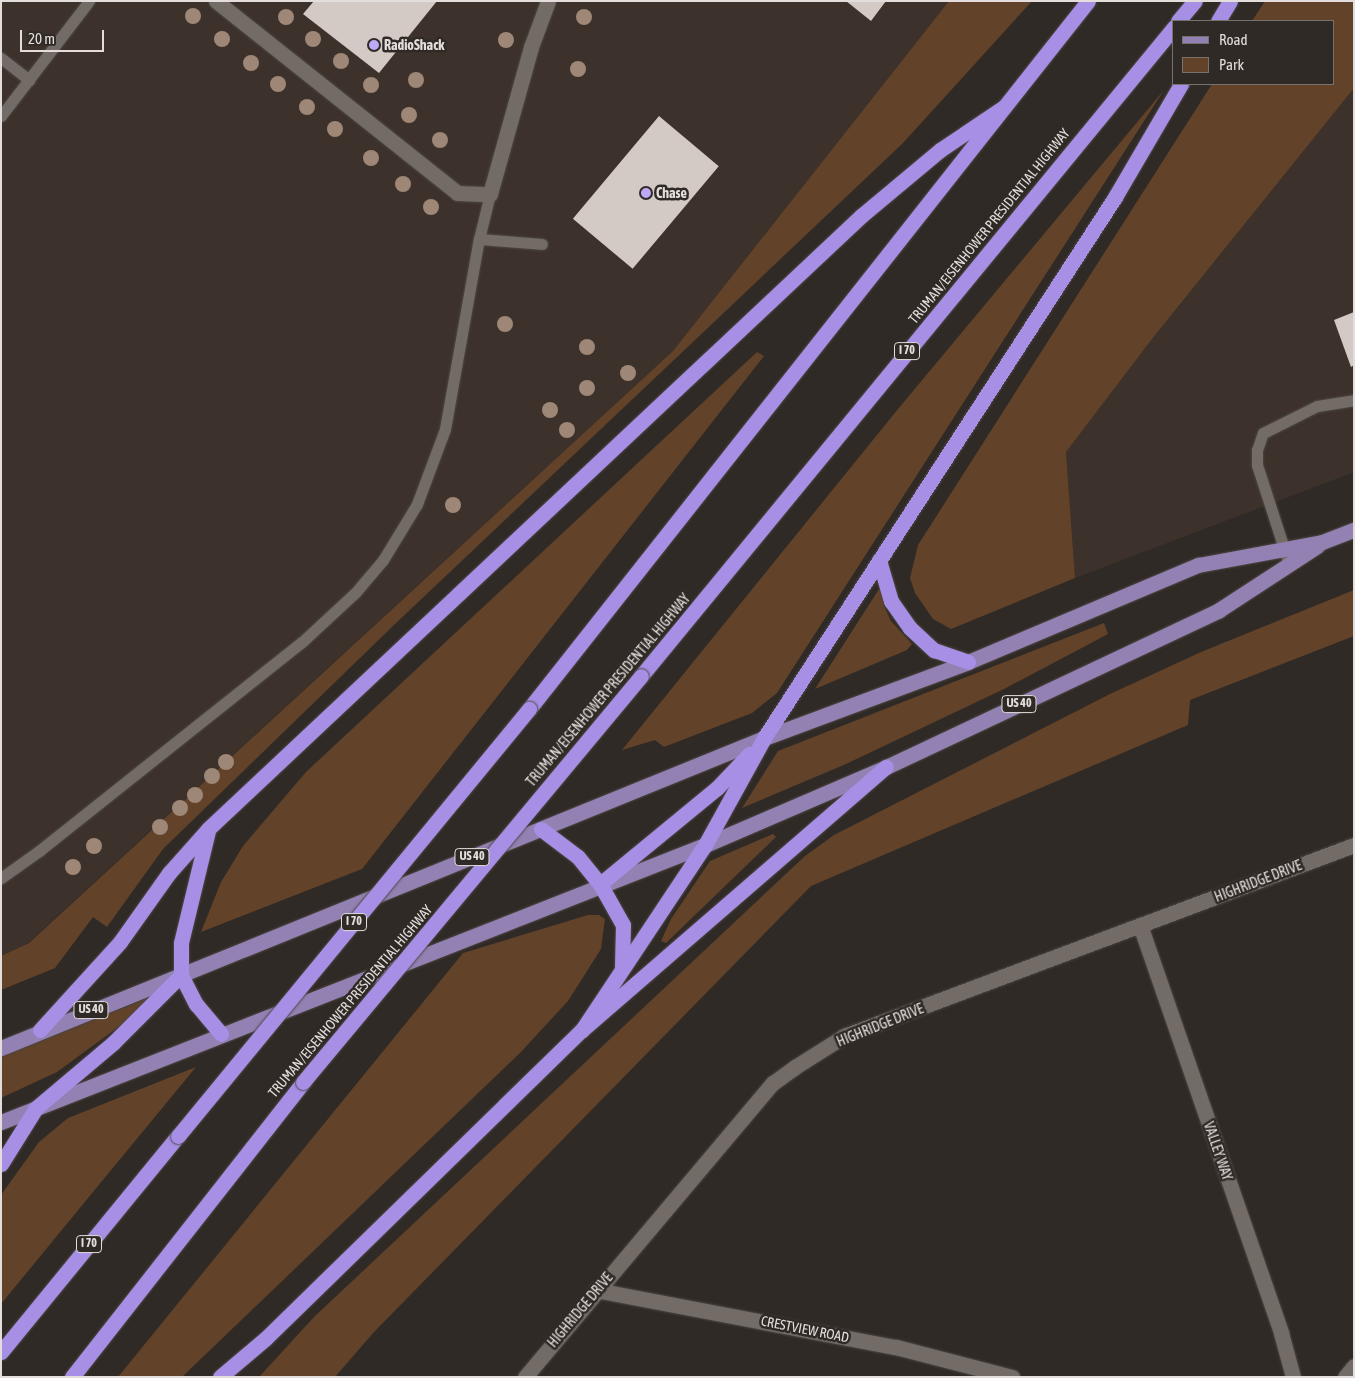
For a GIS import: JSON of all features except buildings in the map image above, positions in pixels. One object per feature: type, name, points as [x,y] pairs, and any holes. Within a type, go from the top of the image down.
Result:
[{"type":"highway","name":"I 70","points":[[1,1352],[530,709],[1088,1]]},
{"type":"highway","points":[[1179,20],[1195,1]]},
{"type":"highway","points":[[1219,20],[1230,1]]},
{"type":"highway","name":"TRUMAN/EISENHOWER PRESIDENTIAL HIGHWAY","points":[[72,1377],[303,1082],[641,676],[1172,29]]},
{"type":"highway","points":[[582,1030],[622,966],[705,845],[764,738],[1115,197],[1180,85]]},
{"type":"highway","points":[[40,1030],[120,942],[169,873],[208,829],[862,216],[940,150],[1004,107]]},
{"type":"highway","points":[[879,560],[891,600],[910,628],[934,650],[968,662]]},
{"type":"highway","points":[[600,884],[717,788],[764,738]]},
{"type":"highway","points":[[220,1377],[266,1338],[582,1030],[886,767]]},
{"type":"highway","points":[[208,829],[181,943],[180,975],[196,1004],[221,1034]]},
{"type":"highway","points":[[540,829],[578,857],[600,884],[623,925],[622,966]]},
{"type":"highway","points":[[1,1164],[36,1108],[114,1042],[180,975]]},
{"type":"highway","points":[[236,1377],[266,1338]]},
{"type":"main road","name":"US 40","points":[[1,1048],[40,1030],[764,738],[968,662],[1198,565],[1322,542],[1354,530]]},
{"type":"main road","name":"US 40","points":[[1,1122],[600,884],[705,845],[886,767],[1219,610],[1322,542]]},
{"type":"street","points":[[216,1],[457,193],[490,194],[531,47],[548,1]]},
{"type":"street","name":"HIGHRIDGE DRIVE","points":[[525,1377],[596,1290],[774,1083],[795,1067],[844,1036],[1354,845]]},
{"type":"street","name":"VALLEY WAY","points":[[1140,925],[1278,1324],[1293,1377]]},
{"type":"street","name":"CRESTVIEW ROAD","points":[[596,1290],[896,1346],[1012,1377]]},
{"type":"street","points":[[1345,1377],[1354,1366]]},
{"type":"lane","points":[[1,116],[90,1]]},
{"type":"lane","points":[[1,58],[28,80]]},
{"type":"lane","points":[[1,878],[40,852],[302,642],[355,593],[383,560],[417,504],[445,430],[479,239],[490,194]]},
{"type":"lane","points":[[479,239],[542,244]]},
{"type":"lane","points":[[1289,564],[1257,465],[1257,450],[1263,433],[1317,406],[1354,400]]},
{"type":"shaded area","points":[[1,1],[949,1],[673,351],[28,943],[1,956]]},
{"type":"shaded area","points":[[1354,88],[1354,472],[1075,578],[1066,452],[1152,339]]},
{"type":"green space","points":[[949,1],[1032,1],[903,143],[394,625],[163,849],[107,927],[93,917],[55,968],[1,990],[1,956],[29,943],[673,351]]},
{"type":"green space","points":[[1265,1],[1354,1],[1354,88],[1152,339],[1066,452],[1075,578],[951,629],[933,619],[915,593],[910,578],[918,545],[1211,85],[1335,85],[1335,20],[1253,20]]},
{"type":"green space","points":[[1164,90],[777,693],[752,713],[664,747],[655,740],[622,750],[898,409]]},
{"type":"green space","points":[[757,352],[764,356],[362,869],[201,932],[221,882],[243,846],[306,772]]},
{"type":"green space","points":[[881,586],[884,606],[891,621],[912,644],[907,650],[815,689]]},
{"type":"green space","points":[[1354,590],[1354,636],[1190,700],[1188,725],[811,886],[374,1332],[335,1377],[259,1377],[314,1317],[805,856],[834,835],[1110,694],[1201,652]]},
{"type":"green space","points":[[1104,623],[1108,634],[1004,689],[846,764],[742,808],[778,751]]},
{"type":"green space","points":[[773,834],[776,837],[666,943],[661,941],[671,919],[710,861]]},
{"type":"green space","points":[[588,915],[599,915],[605,919],[601,949],[568,1001],[520,1053],[182,1377],[118,1377],[463,953]]},
{"type":"green space","points":[[153,996],[132,1017],[57,1072],[1,1098],[1,1057]]},
{"type":"green space","points":[[196,1067],[1,1304],[1,1195],[39,1142],[68,1118]]},
{"type":"place","name":"RadioShack","points":[[374,45]]},
{"type":"place","name":"Chase","points":[[646,193]]}]
